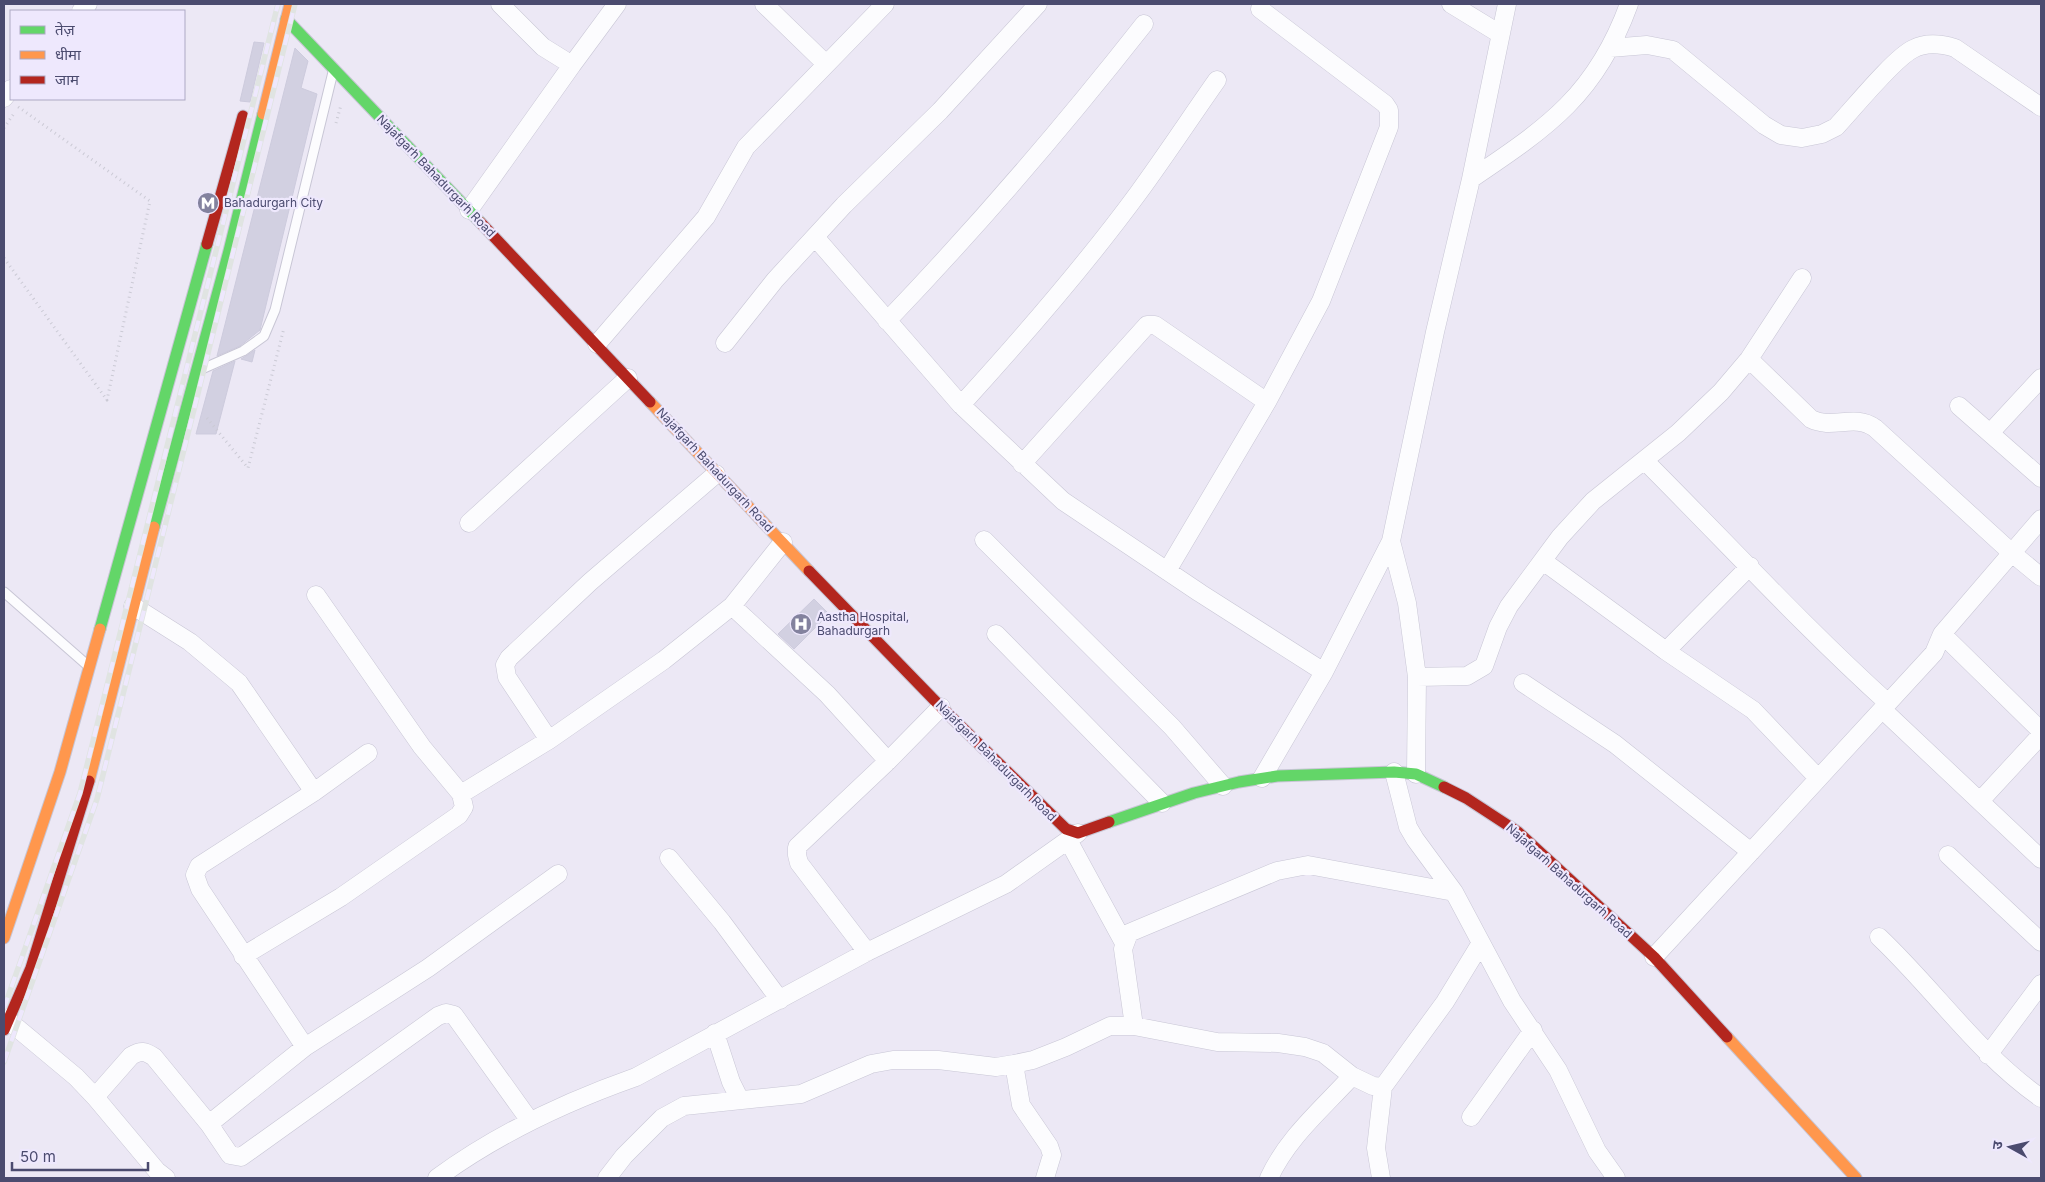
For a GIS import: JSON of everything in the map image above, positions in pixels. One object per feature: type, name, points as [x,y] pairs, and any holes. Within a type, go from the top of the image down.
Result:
[{"type":"street","points":[[166,1178],[157,1171],[76,1077],[5,1023],[31,968],[88,782],[108,678],[133,606],[197,371],[290,4]]},
{"type":"street","points":[[500,4],[543,47],[572,65]]},
{"type":"street","points":[[469,210],[617,4]]},
{"type":"street","points":[[764,4],[826,64]]},
{"type":"street","points":[[597,344],[706,217],[746,147],[885,4]]},
{"type":"street","points":[[725,343],[775,280],[862,186],[940,111],[1038,4]]},
{"type":"street","points":[[1451,4],[1500,34]]},
{"type":"street","points":[[1262,778],[1324,672],[1390,541],[1435,332],[1471,180],[1507,4]]},
{"type":"street","points":[[1471,180],[1527,141],[1573,102],[1595,74],[1610,48],[1629,4]]},
{"type":"street","points":[[1167,571],[1266,402],[1321,301],[1389,127],[1389,110],[1385,104],[1260,9]]},
{"type":"street","name":"Najafgarh Bahadurgarh Road","points":[[286,19],[597,344],[716,474],[941,707],[1073,836],[1162,804],[1223,786],[1262,778],[1394,772],[1416,774],[1466,798],[1518,832],[1654,957],[1856,1178]]},
{"type":"street","points":[[888,321],[952,252],[1071,117],[1144,24]]},
{"type":"street","points":[[1610,48],[1647,45],[1673,50],[1764,125],[1781,135],[1802,138],[1822,134],[1836,127],[1904,55],[1922,45],[1942,44],[1955,48],[2041,107]]},
{"type":"street","points":[[961,405],[1028,331],[1104,238],[1139,192],[1217,80]]},
{"type":"street","points":[[4,938],[60,772],[88,665],[247,102]]},
{"type":"street","points":[[815,237],[961,405],[1022,464],[1074,510],[1324,672]]},
{"type":"street","points":[[1417,677],[1467,676],[1484,666],[1498,627],[1509,606],[1560,537],[1593,501],[1696,417],[1749,359],[1802,278]]},
{"type":"street","points":[[1022,464],[1147,325],[1155,325],[1266,402]]},
{"type":"street","points":[[1749,359],[1811,419],[1822,424],[1852,421],[1867,422],[1876,428],[2013,554],[2041,577]]},
{"type":"street","points":[[469,524],[628,378]]},
{"type":"street","points":[[1990,434],[2041,378]]},
{"type":"street","points":[[1959,406],[2041,478]]},
{"type":"street","points":[[1644,460],[1750,566],[1832,653],[1980,801],[2041,859]]},
{"type":"street","points":[[549,740],[507,677],[505,665],[509,658],[590,582],[716,474]]},
{"type":"street","points":[[1654,957],[1937,649],[1942,634],[2013,554],[2041,519]]},
{"type":"street","points":[[984,540],[1172,727],[1223,786]]},
{"type":"street","points":[[1390,541],[1407,603],[1417,677],[1416,774]]},
{"type":"street","points":[[461,794],[549,740],[664,660],[732,606],[783,542]]},
{"type":"street","points":[[1543,561],[1666,651],[1753,710],[1818,778]]},
{"type":"street","points":[[1666,651],[1750,566]]},
{"type":"street","points":[[243,956],[341,897],[459,815],[464,807],[461,794],[422,747],[316,595]]},
{"type":"street","points":[[133,606],[190,642],[239,683],[314,792]]},
{"type":"street","points":[[732,606],[828,694],[888,761]]},
{"type":"street","points":[[996,634],[1162,804]]},
{"type":"street","points":[[1942,634],[2041,731]]},
{"type":"street","points":[[1523,683],[1615,744],[1751,852]]},
{"type":"street","points":[[867,952],[800,863],[796,856],[797,847],[888,761],[941,707]]},
{"type":"street","points":[[1980,801],[2041,735]]},
{"type":"street","points":[[305,1047],[200,889],[195,875],[196,870],[199,866],[314,792],[368,753]]},
{"type":"street","points":[[1394,772],[1408,827],[1414,839],[1454,892],[1512,1001],[1558,1070],[1597,1151],[1616,1178]]},
{"type":"street","points":[[436,1178],[472,1152],[530,1121],[599,1090],[636,1076],[867,952],[999,888],[1073,836],[1124,943]]},
{"type":"street","points":[[1948,855],[2041,942]]},
{"type":"street","points":[[669,858],[727,929],[780,1000]]},
{"type":"street","points":[[1134,1026],[1123,949],[1129,933],[1136,930],[1277,871],[1308,865],[1454,892]]},
{"type":"street","points":[[209,1124],[305,1047],[428,968],[558,874]]},
{"type":"street","points":[[4,887],[16,901]]},
{"type":"street","points":[[1879,937],[1902,958],[1988,1054],[2014,1078],[2041,1098]]},
{"type":"street","points":[[1381,1178],[1376,1148],[1383,1087],[1445,1002],[1481,943]]},
{"type":"street","points":[[1988,1054],[2041,984]]},
{"type":"street","points":[[95,1097],[131,1056],[138,1052],[146,1051],[154,1057],[209,1124],[230,1155],[241,1157],[438,1016],[446,1013],[454,1015],[459,1021],[530,1121]]},
{"type":"street","points":[[607,1178],[662,1118],[684,1106],[801,1094],[871,1064],[894,1060],[938,1060],[996,1067],[1014,1064],[1034,1060],[1110,1026],[1134,1026],[1217,1042],[1278,1042],[1305,1046],[1323,1052],[1352,1076],[1373,1086],[1383,1087]]},
{"type":"street","points":[[1471,1117],[1533,1030]]},
{"type":"street","points":[[715,1033],[731,1082],[740,1100]]},
{"type":"street","points":[[1014,1064],[1021,1105],[1049,1146],[1052,1155],[1045,1178]]},
{"type":"street","points":[[1269,1178],[1294,1136],[1352,1076]]},
{"type":"lane","points":[[197,371],[243,352],[264,336],[276,310],[333,69]]},
{"type":"lane","points":[[4,592],[88,665],[108,678]]},
{"type":"path","points":[[4,128],[18,108],[150,201],[107,400],[4,258]]},
{"type":"building","points":[[254,42],[264,43],[250,102],[240,101]]},
{"type":"building","points":[[295,48],[308,61],[301,88],[317,94],[260,330],[240,346],[217,356]]},
{"type":"building","points":[[255,350],[252,362],[241,359],[246,356]]},
{"type":"building","points":[[235,361],[216,434],[196,434],[213,371]]},
{"type":"building","points":[[814,599],[829,614],[794,649],[778,634]]},
{"type":"railway","points":[[4,1008],[80,793],[278,4]]},
{"type":"railway","points":[[4,1062],[97,799],[295,4]]},
{"type":"traffic: fast","points":[[286,19],[480,222]]},
{"type":"traffic: fast","points":[[154,527],[229,251],[263,114]]},
{"type":"traffic: fast","points":[[100,629],[207,244]]},
{"type":"traffic: fast","points":[[1109,822],[1194,793],[1239,782],[1277,776],[1394,772],[1416,774],[1444,787]]},
{"type":"traffic: slow","points":[[263,114],[290,4]]},
{"type":"traffic: slow","points":[[650,402],[809,571]]},
{"type":"traffic: slow","points":[[89,781],[154,527]]},
{"type":"traffic: slow","points":[[4,938],[60,772],[100,629]]},
{"type":"traffic: slow","points":[[1727,1037],[1856,1178]]},
{"type":"traffic: jam","points":[[207,244],[243,116]]},
{"type":"traffic: jam","points":[[480,222],[650,402]]},
{"type":"traffic: jam","points":[[809,571],[941,707],[1066,829],[1078,833],[1109,822]]},
{"type":"traffic: jam","points":[[4,1030],[31,968],[89,781]]},
{"type":"traffic: jam","points":[[1444,787],[1466,798],[1518,832],[1654,957],[1727,1037]]},
{"type":"place","name":"Bahadurgarh City","points":[[208,203]]},
{"type":"place","name":"Aastha Hospital, Bahadurgarh","points":[[801,624]]}]
